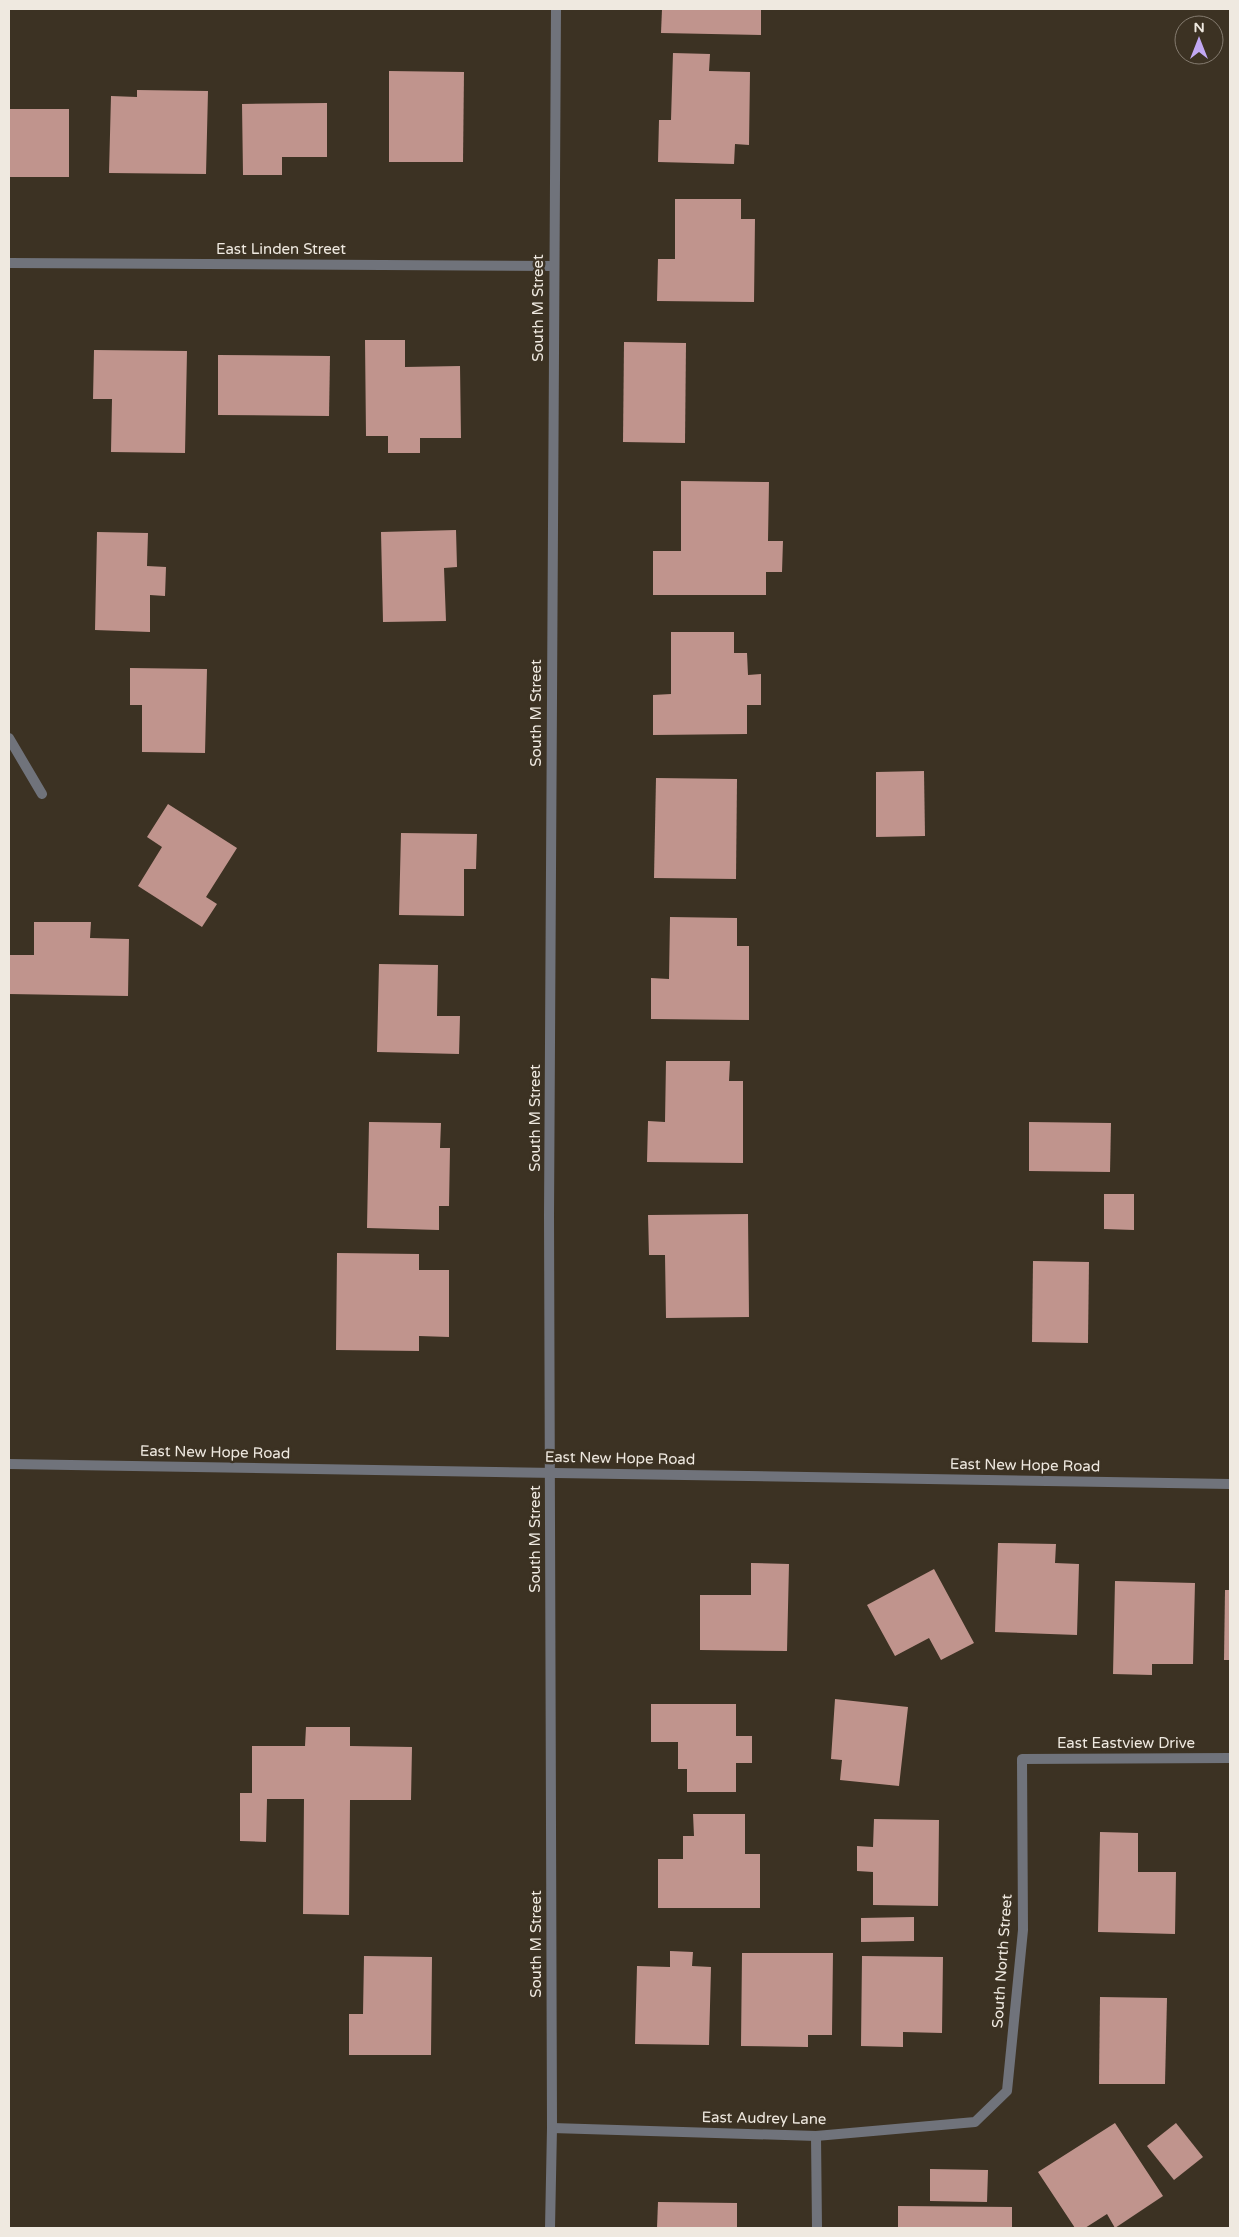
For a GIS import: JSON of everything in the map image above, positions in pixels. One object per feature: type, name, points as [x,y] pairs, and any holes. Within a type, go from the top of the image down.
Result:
[{"type":"street","name":"South M Street","points":[[550,2228],[552,2128],[550,1472],[553,266],[556,9]]},
{"type":"street","name":"East Linden Street","points":[[9,263],[553,266]]},
{"type":"street","points":[[9,738],[42,794]]},
{"type":"street","name":"East New Hope Road","points":[[9,1464],[1230,1484]]},
{"type":"street","name":"East Eastview Drive","points":[[1022,1759],[1230,1758]]},
{"type":"street","name":"South North Street","points":[[975,2122],[1007,2091],[1023,1930],[1022,1759]]},
{"type":"street","name":"East Audrey Lane","points":[[552,2128],[816,2136],[975,2122]]},
{"type":"street","points":[[816,2136],[817,2228]]},
{"type":"building","points":[[662,9],[761,9],[761,35],[661,33]]},
{"type":"building","points":[[673,53],[710,54],[709,71],[750,72],[749,145],[735,144],[734,164],[658,162],[659,120],[671,120]]},
{"type":"building","points":[[389,71],[464,72],[463,162],[389,162]]},
{"type":"building","points":[[137,90],[208,91],[206,174],[109,173],[111,96],[137,97]]},
{"type":"building","points":[[327,103],[327,157],[282,157],[282,175],[243,175],[242,104]]},
{"type":"building","points":[[9,109],[69,109],[69,177],[9,177]]},
{"type":"building","points":[[675,199],[741,199],[741,219],[755,219],[754,302],[657,301],[658,259],[675,259]]},
{"type":"building","points":[[365,340],[405,340],[405,367],[460,366],[461,438],[420,438],[420,453],[388,453],[388,436],[366,436]]},
{"type":"building","points":[[624,342],[686,343],[685,443],[623,442]]},
{"type":"building","points":[[94,350],[187,351],[185,453],[111,452],[112,399],[93,399]]},
{"type":"building","points":[[218,355],[330,356],[329,416],[218,415]]},
{"type":"building","points":[[681,481],[769,482],[768,541],[783,541],[782,572],[766,572],[766,595],[653,595],[653,551],[681,551]]},
{"type":"building","points":[[456,530],[457,567],[444,568],[446,621],[383,622],[381,532]]},
{"type":"building","points":[[97,532],[148,533],[147,566],[166,567],[165,596],[150,595],[150,632],[95,630]]},
{"type":"building","points":[[671,632],[734,632],[734,653],[747,653],[748,675],[761,674],[761,705],[747,705],[747,734],[653,735],[653,695],[671,694]]},
{"type":"building","points":[[130,668],[207,669],[205,753],[142,752],[142,705],[130,705]]},
{"type":"building","points":[[924,771],[925,836],[876,837],[876,772]]},
{"type":"building","points":[[656,778],[737,779],[736,879],[654,878]]},
{"type":"building","points":[[168,804],[237,848],[206,897],[217,904],[202,927],[138,886],[162,847],[147,837]]},
{"type":"building","points":[[401,833],[477,834],[476,869],[464,869],[464,916],[399,915]]},
{"type":"building","points":[[670,917],[737,918],[737,946],[749,946],[749,1020],[651,1019],[651,978],[669,979]]},
{"type":"building","points":[[34,922],[91,922],[90,938],[129,939],[128,996],[9,994],[9,955],[34,955]]},
{"type":"building","points":[[379,964],[438,965],[437,1016],[460,1016],[459,1054],[377,1052]]},
{"type":"building","points":[[666,1061],[730,1061],[729,1081],[743,1081],[743,1163],[647,1162],[648,1121],[665,1122]]},
{"type":"building","points":[[369,1122],[441,1123],[440,1148],[450,1148],[449,1206],[439,1206],[439,1230],[367,1228]]},
{"type":"building","points":[[1029,1122],[1111,1123],[1110,1172],[1029,1171]]},
{"type":"building","points":[[1104,1194],[1134,1194],[1134,1230],[1104,1229]]},
{"type":"building","points":[[748,1214],[749,1317],[666,1318],[665,1255],[649,1255],[648,1215]]},
{"type":"building","points":[[337,1253],[419,1254],[419,1270],[449,1270],[449,1337],[419,1336],[419,1351],[336,1350]]},
{"type":"building","points":[[1033,1261],[1089,1262],[1088,1343],[1032,1342]]},
{"type":"building","points":[[998,1543],[1056,1544],[1055,1563],[1079,1564],[1077,1635],[995,1632]]},
{"type":"building","points":[[751,1563],[789,1564],[787,1651],[700,1650],[700,1595],[751,1595]]},
{"type":"building","points":[[934,1569],[974,1643],[941,1660],[929,1638],[895,1656],[867,1605]]},
{"type":"building","points":[[1115,1581],[1195,1583],[1193,1664],[1152,1664],[1152,1675],[1113,1674]]},
{"type":"building","points":[[1225,1590],[1230,1590],[1230,1660],[1224,1660]]},
{"type":"building","points":[[835,1699],[908,1707],[899,1786],[840,1780],[842,1760],[831,1759]]},
{"type":"building","points":[[651,1704],[736,1704],[736,1736],[752,1736],[752,1763],[736,1763],[736,1792],[687,1792],[687,1769],[678,1769],[678,1742],[651,1742]]},
{"type":"building","points":[[306,1727],[350,1727],[350,1746],[412,1747],[411,1800],[350,1800],[349,1915],[303,1914],[304,1799],[267,1799],[266,1842],[240,1841],[240,1793],[252,1793],[252,1746],[305,1746]]},
{"type":"building","points":[[693,1814],[745,1814],[745,1854],[760,1854],[760,1908],[658,1908],[658,1859],[683,1859],[683,1836],[694,1836]]},
{"type":"building","points":[[874,1819],[939,1820],[938,1906],[873,1905],[873,1872],[857,1871],[857,1846],[873,1847]]},
{"type":"building","points":[[1100,1832],[1138,1833],[1138,1872],[1176,1872],[1175,1934],[1098,1932]]},
{"type":"building","points":[[914,1917],[914,1941],[861,1942],[861,1918]]},
{"type":"building","points":[[670,1951],[693,1952],[692,1966],[711,1967],[709,2045],[635,2044],[637,1966],[670,1967]]},
{"type":"building","points":[[742,1953],[833,1953],[832,2035],[808,2035],[808,2047],[741,2046]]},
{"type":"building","points":[[364,1956],[432,1957],[431,2055],[349,2055],[349,2014],[363,2014]]},
{"type":"building","points":[[862,1956],[943,1957],[942,2033],[903,2032],[903,2047],[861,2046]]},
{"type":"building","points":[[1100,1997],[1167,1998],[1165,2084],[1099,2084]]},
{"type":"building","points":[[1115,2123],[1163,2196],[1115,2228],[1107,2214],[1085,2228],[1075,2228],[1038,2172]]},
{"type":"building","points":[[1176,2123],[1203,2157],[1174,2180],[1147,2146]]},
{"type":"building","points":[[930,2169],[988,2170],[987,2202],[930,2201]]},
{"type":"building","points":[[658,2202],[737,2203],[737,2228],[657,2228]]},
{"type":"building","points":[[898,2206],[1012,2207],[1012,2228],[898,2228]]}]
